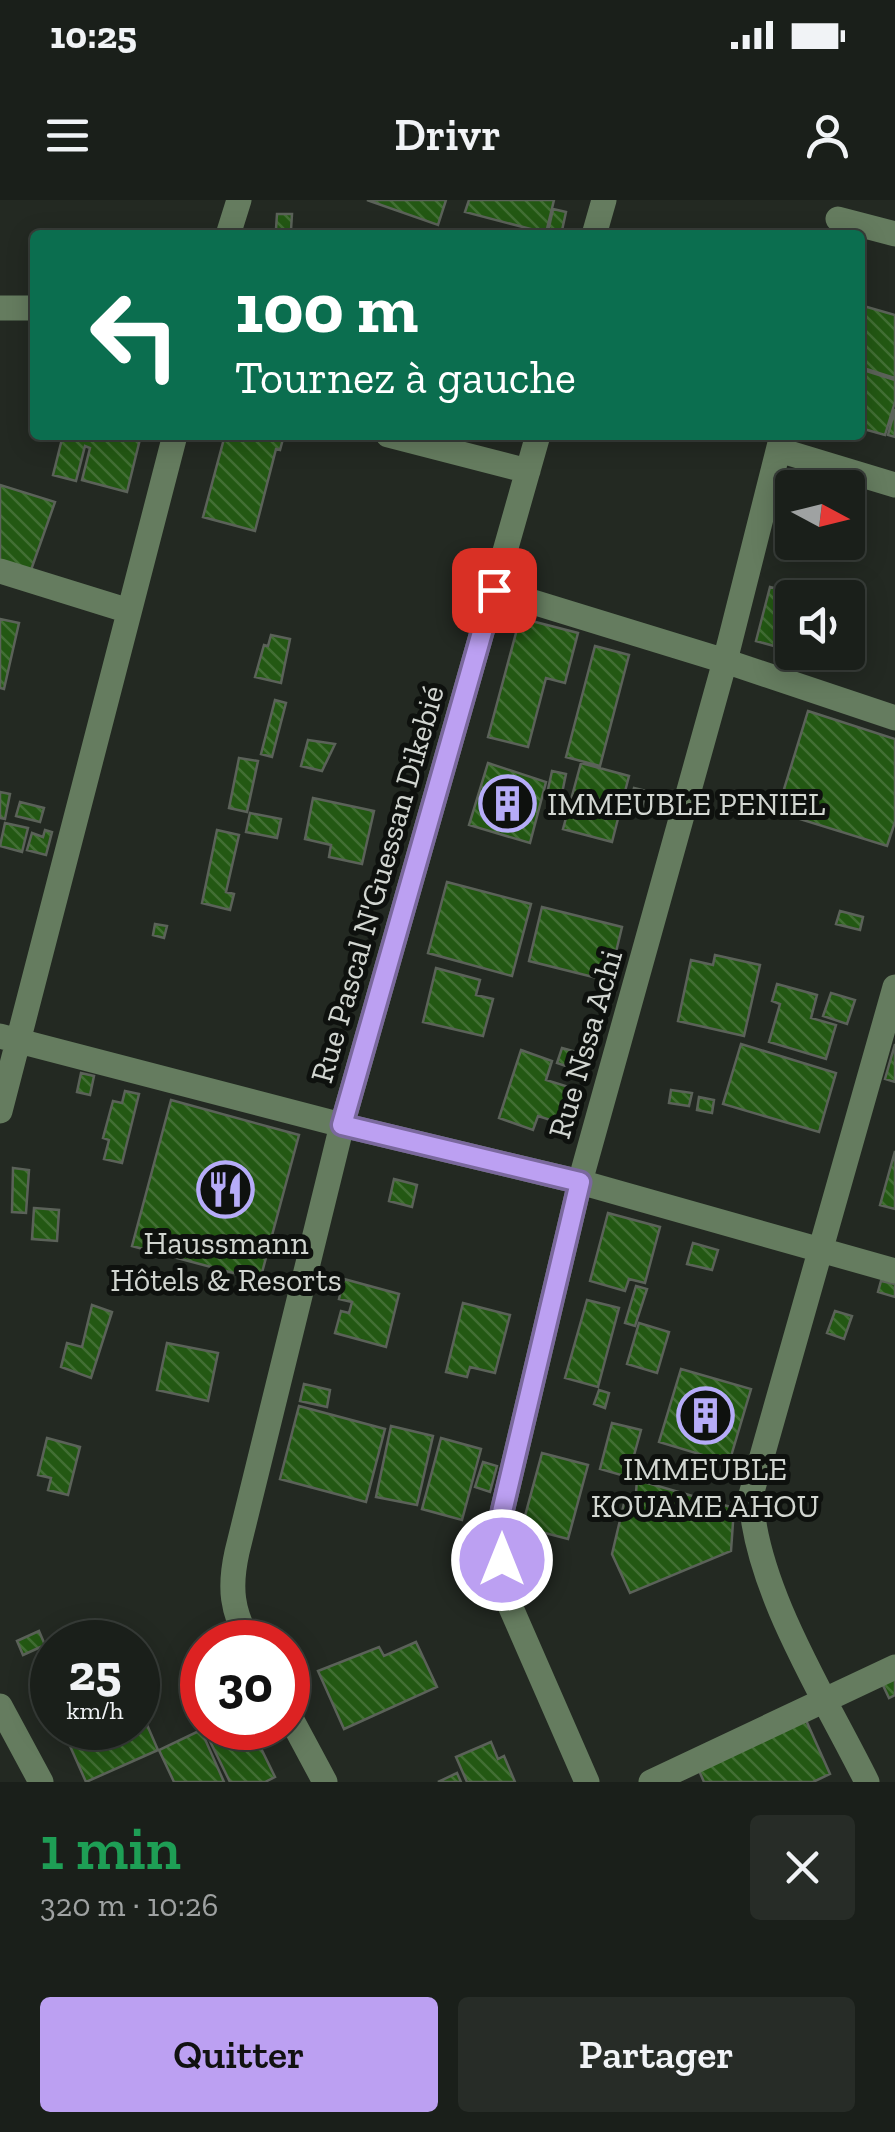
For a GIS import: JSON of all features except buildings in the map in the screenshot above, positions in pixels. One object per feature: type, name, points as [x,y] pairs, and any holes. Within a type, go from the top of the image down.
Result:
[{"type":"street","points":[[230,230],[239,200]]},
{"type":"street","points":[[595,230],[604,200]]},
{"type":"street","points":[[838,218],[895,234]]},
{"type":"street","points":[[0,308],[30,308]]},
{"type":"street","points":[[0,1111],[8,1038],[129,611],[173,440]]},
{"type":"street","points":[[407,440],[528,471]]},
{"type":"street","name":"Rue Pascal N'Guessan Dikebié","points":[[236,1620],[230,1582],[342,1125],[537,440]]},
{"type":"street","points":[[780,442],[895,485]]},
{"type":"street","name":"Rue Nssa Achi","points":[[587,1782],[508,1601],[502,1560],[502,1512],[580,1182],[725,660],[780,442]]},
{"type":"street","points":[[0,571],[129,611]]},
{"type":"street","points":[[494,590],[725,660],[895,718]]},
{"type":"street","points":[[866,1782],[785,1620],[752,1530],[750,1496],[895,987]]},
{"type":"street","points":[[8,1038],[580,1182],[895,1271]]},
{"type":"street","points":[[651,1782],[895,1667]]},
{"type":"street","points":[[0,1706],[40,1782]]},
{"type":"street","points":[[308,1750],[325,1782]]},
{"type":"place","name":"IMMEUBLE PENIEL","points":[[508,804]]},
{"type":"place","name":"Haussmann Hôtels & Resorts","points":[[226,1189]]},
{"type":"place","name":"IMMEUBLE KOUAME AHOU","points":[[705,1415]]},
{"type":"route","points":[[494,590],[342,1125],[580,1182],[502,1512],[502,1560]]}]
